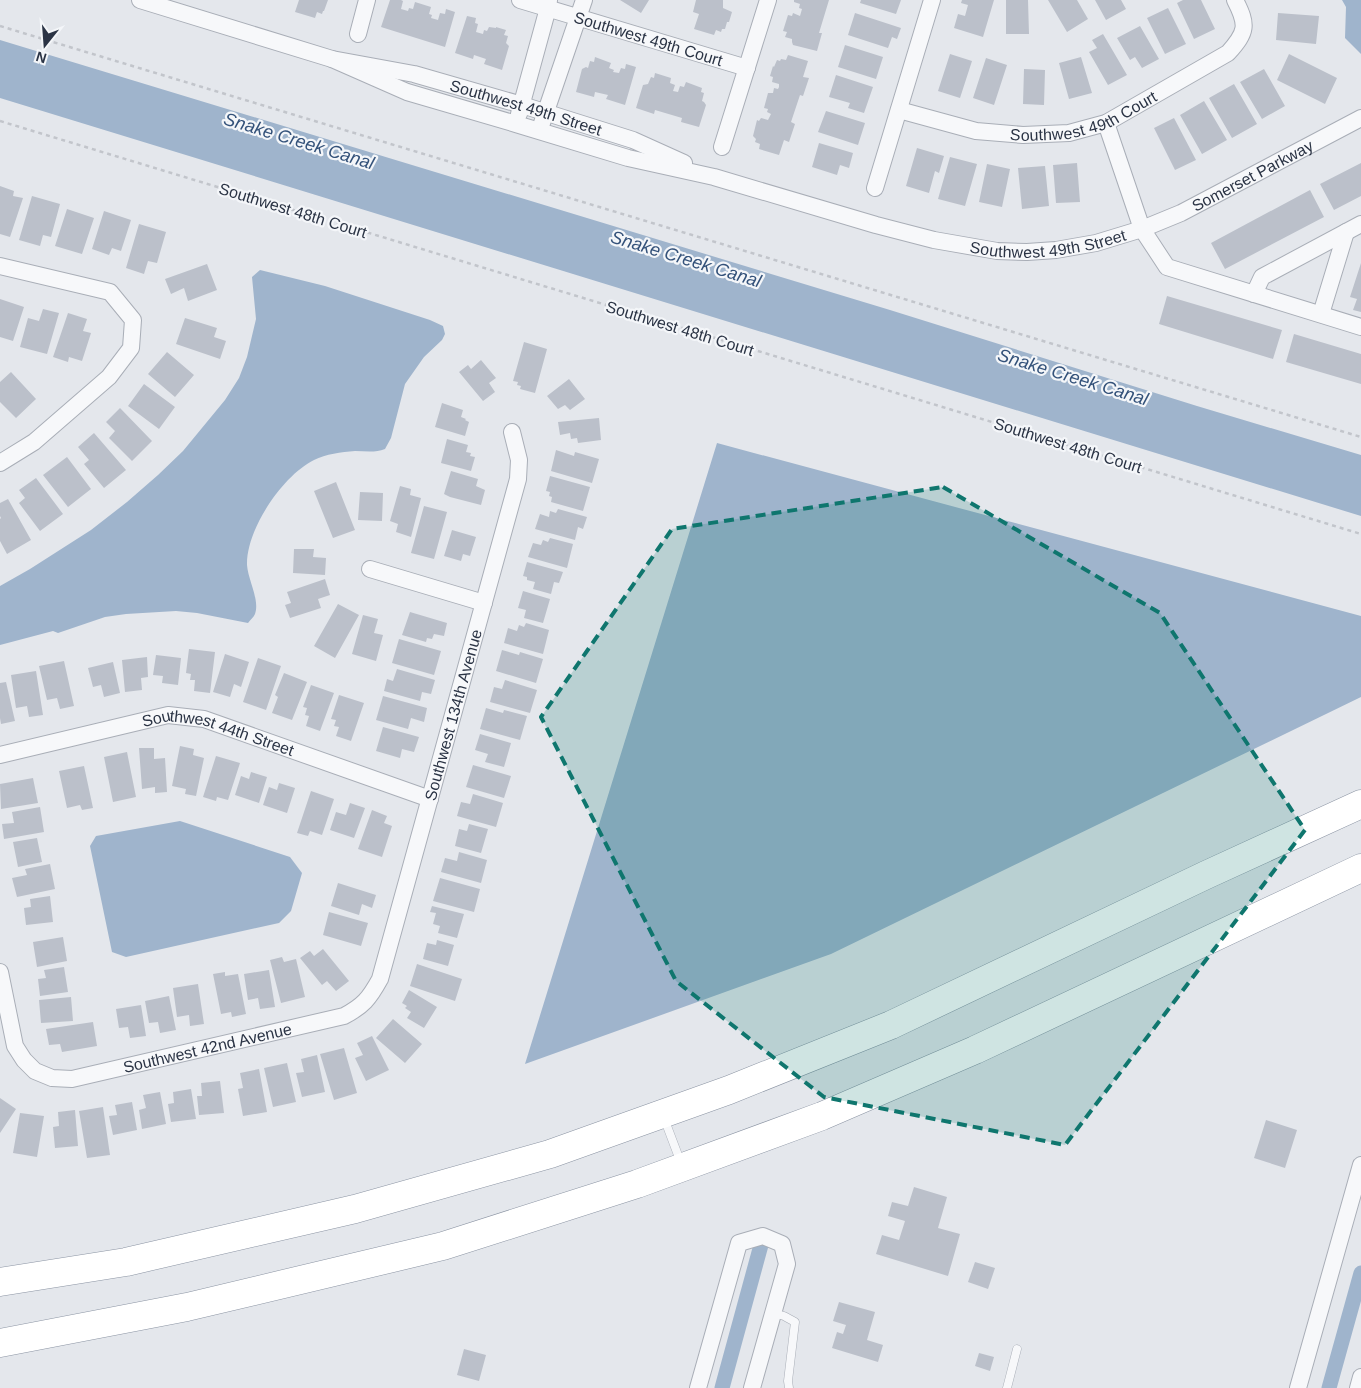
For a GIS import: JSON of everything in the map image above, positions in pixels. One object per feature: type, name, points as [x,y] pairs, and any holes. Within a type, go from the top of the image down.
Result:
[{"type":"highway","points":[[0,1282],[126,1262],[356,1209],[550,1154],[730,1090],[891,1025],[1206,875],[1361,804]]},
{"type":"highway","points":[[0,1343],[187,1307],[443,1246],[637,1184],[822,1116],[975,1050],[1361,868]]},
{"type":"street","name":"Southwest 49th Street","points":[[140,0],[332,59],[407,92],[628,158],[714,177],[876,225],[934,240],[997,250],[1027,252],[1056,250],[1096,243],[1142,229],[1167,267],[1361,327]]},
{"type":"street","points":[[358,34],[368,0]]},
{"type":"street","name":"Southwest 49th Court","points":[[520,0],[548,4],[577,17],[747,68]]},
{"type":"street","points":[[539,131],[584,0]]},
{"type":"street","points":[[722,147],[768,0]]},
{"type":"street","points":[[876,188],[932,0]]},
{"type":"street","name":"Southwest 49th Court","points":[[899,110],[976,131],[1023,135],[1069,133],[1106,123],[1228,53],[1240,40],[1244,28],[1243,15],[1235,0]]},
{"type":"street","points":[[516,124],[548,4]]},
{"type":"street","name":"Southwest 49th Street","points":[[332,59],[414,74],[545,112],[633,140],[714,177]]},
{"type":"street","name":"Somerset Parkway","points":[[1142,229],[1180,213],[1361,118]]},
{"type":"street","points":[[1106,123],[1142,229]]},
{"type":"street","points":[[1254,294],[1262,277],[1361,224]]},
{"type":"street","points":[[1321,314],[1346,232]]},
{"type":"street","points":[[0,266],[110,292],[133,320],[130,348],[109,377],[34,442],[0,463]]},
{"type":"street","name":"Southwest 134th Avenue","points":[[372,994],[380,979],[518,479],[519,460],[512,432]]},
{"type":"street","points":[[370,569],[484,604]]},
{"type":"street","name":"Southwest 44th Street","points":[[0,755],[168,715],[204,719],[430,799]]},
{"type":"street","name":"Southwest 42nd Avenue","points":[[0,972],[15,1046],[24,1060],[35,1071],[52,1078],[72,1079],[82,1077],[344,1016],[359,1008],[372,994]]},
{"type":"street","points":[[1298,1388],[1361,1165]]},
{"type":"street","points":[[698,1388],[739,1244],[763,1236],[782,1244],[787,1264],[752,1388]]},
{"type":"street","points":[[1358,1388],[1361,1377]]},
{"type":"lane","points":[[662,1114],[682,1167]]},
{"type":"lane","points":[[773,1313],[795,1322],[788,1381],[789,1388]]},
{"type":"lane","points":[[1007,1388],[1017,1349]]},
{"type":"path","points":[[0,26],[1361,436]]},
{"type":"path","name":"Southwest 48th Court","points":[[0,121],[1361,534]]},
{"type":"highlighted area","points":[[943,487],[1160,613],[1305,830],[1065,1145],[824,1097],[676,981],[541,717],[672,529]]},
{"type":"water","points":[[1342,0],[1361,0],[1361,54],[1345,38],[1346,7]]},
{"type":"water","name":"Snake Creek Canal","points":[[0,40],[1361,455],[1361,516],[0,98]]},
{"type":"water","points":[[260,270],[325,286],[430,320],[443,326],[445,334],[442,340],[424,357],[405,384],[391,438],[385,449],[344,452],[319,458],[302,468],[278,491],[259,521],[248,551],[247,565],[256,608],[254,615],[248,623],[176,611],[126,614],[105,617],[58,633],[53,631],[0,645],[0,586],[91,530],[127,502],[183,451],[225,400],[239,378],[247,357],[256,319],[252,277]]},
{"type":"water","points":[[717,443],[1361,616],[1361,697],[831,954],[525,1064]]},
{"type":"water","points":[[180,821],[290,857],[302,873],[291,911],[279,923],[126,957],[112,952],[90,846],[96,836]]},
{"type":"building","points":[[299,0],[328,0],[322,14],[317,12],[315,18],[295,12]]},
{"type":"building","points":[[390,0],[403,1],[401,9],[408,11],[409,8],[413,9],[415,2],[431,7],[429,14],[432,15],[431,18],[438,20],[440,13],[445,14],[446,9],[455,12],[445,47],[381,27]]},
{"type":"building","points":[[620,0],[649,0],[641,13]]},
{"type":"building","points":[[696,0],[723,0],[723,8],[732,12],[725,29],[722,29],[721,32],[716,30],[714,35],[694,29],[699,14],[693,12]]},
{"type":"building","points":[[794,0],[829,0],[819,33],[822,33],[817,51],[793,45],[792,39],[785,37],[787,32],[783,31],[788,15],[792,16],[793,13],[800,16],[802,9],[799,8],[800,4],[794,2]]},
{"type":"building","points":[[861,0],[901,0],[896,14],[860,3]]},
{"type":"building","points":[[962,0],[994,0],[983,37],[954,28],[958,14],[965,16],[968,5],[961,3]]},
{"type":"building","points":[[1006,0],[1028,0],[1029,34],[1006,34]]},
{"type":"building","points":[[1048,0],[1077,0],[1088,19],[1067,32]]},
{"type":"building","points":[[1095,0],[1121,0],[1126,9],[1106,20]]},
{"type":"building","points":[[1183,0],[1201,0],[1215,29],[1194,39],[1177,3]]},
{"type":"building","points":[[1168,8],[1186,44],[1165,54],[1147,18]]},
{"type":"building","points":[[855,13],[901,28],[897,39],[892,37],[888,48],[848,35]]},
{"type":"building","points":[[1278,13],[1319,16],[1316,44],[1276,40]]},
{"type":"building","points":[[467,16],[476,18],[475,23],[478,24],[476,32],[483,34],[484,30],[487,31],[489,27],[506,30],[504,35],[508,36],[506,43],[509,46],[502,70],[484,64],[486,59],[474,55],[473,59],[455,53]]},
{"type":"building","points":[[1140,26],[1159,59],[1142,68],[1135,57],[1130,60],[1117,38]]},
{"type":"building","points":[[1103,34],[1127,75],[1108,85],[1089,52],[1097,48],[1092,40]]},
{"type":"building","points":[[845,45],[883,57],[876,79],[838,67]]},
{"type":"building","points":[[950,54],[972,61],[960,98],[938,91]]},
{"type":"building","points":[[1289,54],[1337,78],[1325,104],[1277,80]]},
{"type":"building","points":[[788,55],[808,61],[803,77],[809,78],[803,96],[800,95],[791,122],[795,124],[789,142],[784,140],[779,155],[759,149],[760,144],[755,142],[756,139],[753,136],[757,120],[759,121],[761,118],[768,120],[771,114],[767,112],[768,109],[764,108],[768,93],[773,93],[774,88],[778,89],[779,87],[779,84],[772,82],[773,77],[770,76],[773,66],[777,60],[786,60]]},
{"type":"building","points":[[595,57],[611,63],[609,68],[614,70],[613,72],[619,73],[621,68],[625,69],[626,64],[636,67],[625,105],[606,99],[608,95],[595,92],[594,97],[576,92],[582,69],[588,68],[590,61],[594,62]]},
{"type":"building","points":[[1081,57],[1092,93],[1069,99],[1059,63]]},
{"type":"building","points":[[986,58],[1007,65],[994,105],[973,98]]},
{"type":"building","points":[[1024,69],[1045,70],[1044,105],[1023,104]]},
{"type":"building","points":[[1264,69],[1285,106],[1262,119],[1240,82]]},
{"type":"building","points":[[655,73],[671,78],[670,83],[675,85],[673,91],[678,92],[680,86],[684,87],[686,82],[702,88],[701,92],[704,93],[702,101],[706,105],[699,127],[681,122],[682,118],[655,110],[654,114],[636,108],[643,85],[648,84],[651,77],[654,78]]},
{"type":"building","points":[[836,75],[873,87],[864,113],[848,108],[850,103],[829,97]]},
{"type":"building","points":[[1234,84],[1257,124],[1232,138],[1209,98]]},
{"type":"building","points":[[1204,101],[1227,140],[1202,154],[1180,115]]},
{"type":"building","points":[[826,111],[865,123],[858,145],[818,132]]},
{"type":"building","points":[[1174,118],[1196,160],[1175,170],[1154,128]]},
{"type":"building","points":[[819,143],[853,153],[849,168],[840,165],[837,175],[812,167]]},
{"type":"building","points":[[917,148],[944,156],[939,173],[935,171],[929,193],[906,186]]},
{"type":"building","points":[[950,157],[977,164],[965,206],[938,199]]},
{"type":"building","points":[[1077,163],[1080,202],[1056,203],[1053,165]]},
{"type":"building","points":[[1361,163],[1361,196],[1334,210],[1320,184]]},
{"type":"building","points":[[987,164],[1010,169],[1002,207],[979,202]]},
{"type":"building","points":[[1045,166],[1049,206],[1022,209],[1018,168]]},
{"type":"building","points":[[0,186],[14,191],[13,196],[23,198],[10,237],[0,234]]},
{"type":"building","points":[[1310,190],[1324,217],[1225,269],[1211,243]]},
{"type":"building","points":[[32,196],[60,204],[51,237],[43,235],[40,246],[19,240]]},
{"type":"building","points":[[67,209],[94,218],[82,254],[55,246]]},
{"type":"building","points":[[104,211],[131,220],[121,251],[112,248],[109,255],[92,249]]},
{"type":"building","points":[[139,224],[166,232],[157,263],[148,261],[144,274],[126,268]]},
{"type":"building","points":[[1361,263],[1361,312],[1353,310],[1357,299],[1350,297]]},
{"type":"building","points":[[207,264],[217,290],[188,301],[184,288],[171,294],[165,279]]},
{"type":"building","points":[[1167,296],[1282,330],[1273,359],[1159,324]]},
{"type":"building","points":[[0,299],[24,307],[13,341],[0,337]]},
{"type":"building","points":[[43,309],[59,313],[47,354],[20,347],[28,318],[39,321]]},
{"type":"building","points":[[68,313],[87,319],[83,331],[91,333],[82,361],[69,357],[68,362],[53,357]]},
{"type":"building","points":[[185,318],[217,328],[214,337],[226,341],[220,359],[176,344]]},
{"type":"building","points":[[1294,334],[1361,354],[1361,384],[1286,362]]},
{"type":"building","points":[[524,342],[547,349],[535,393],[520,389],[521,386],[517,385],[518,382],[513,381]]},
{"type":"building","points":[[167,352],[194,375],[175,397],[148,374]]},
{"type":"building","points":[[481,360],[496,378],[489,383],[495,392],[483,401],[459,372],[468,365],[471,369]]},
{"type":"building","points":[[11,372],[36,399],[16,418],[0,402],[0,382]]},
{"type":"building","points":[[569,379],[585,399],[570,410],[565,405],[558,409],[547,396]]},
{"type":"building","points":[[144,384],[175,407],[159,429],[128,406]]},
{"type":"building","points":[[442,403],[463,410],[461,417],[469,422],[465,436],[435,427]]},
{"type":"building","points":[[120,408],[152,441],[132,461],[109,438],[115,431],[106,422]]},
{"type":"building","points":[[599,418],[601,440],[578,443],[577,438],[571,439],[570,433],[560,435],[558,422]]},
{"type":"building","points":[[94,433],[126,470],[104,488],[84,464],[89,460],[78,447]]},
{"type":"building","points":[[447,439],[468,445],[466,452],[471,453],[470,456],[475,457],[471,471],[441,463]]},
{"type":"building","points":[[556,450],[574,456],[575,452],[599,459],[592,483],[551,471]]},
{"type":"building","points":[[67,457],[91,489],[68,507],[43,475]]},
{"type":"building","points":[[451,471],[478,479],[476,486],[485,490],[481,505],[444,494]]},
{"type":"building","points":[[550,476],[590,487],[583,511],[551,502],[550,492],[546,491]]},
{"type":"building","points":[[36,478],[63,514],[40,531],[19,503],[25,498],[19,490]]},
{"type":"building","points":[[336,482],[355,530],[333,538],[314,491]]},
{"type":"building","points":[[400,486],[411,489],[410,495],[421,498],[411,537],[396,532],[398,524],[390,521]]},
{"type":"building","points":[[360,492],[383,493],[382,521],[358,520]]},
{"type":"building","points":[[8,499],[31,540],[7,554],[0,541],[0,503]]},
{"type":"building","points":[[424,506],[447,512],[434,559],[411,553]]},
{"type":"building","points":[[558,509],[587,517],[583,529],[578,527],[575,540],[535,529],[540,514],[549,517],[550,511],[556,513]]},
{"type":"building","points":[[452,530],[476,537],[470,556],[463,554],[461,561],[444,556]]},
{"type":"building","points":[[550,538],[573,544],[567,568],[528,557],[533,543],[541,545],[543,540],[548,542]]},
{"type":"building","points":[[294,549],[314,549],[313,557],[326,558],[325,575],[293,573]]},
{"type":"building","points":[[527,562],[563,572],[559,583],[554,582],[551,594],[533,589],[535,582],[527,580],[527,577],[523,576]]},
{"type":"building","points":[[325,579],[330,595],[318,599],[321,608],[290,618],[285,605],[291,603],[287,592]]},
{"type":"building","points":[[523,591],[550,599],[543,623],[524,618],[526,610],[518,608]]},
{"type":"building","points":[[338,604],[359,615],[335,658],[314,646]]},
{"type":"building","points":[[410,612],[447,623],[444,636],[434,634],[432,639],[427,638],[426,642],[402,635]]},
{"type":"building","points":[[363,615],[378,619],[374,633],[383,635],[376,661],[352,654]]},
{"type":"building","points":[[526,623],[549,630],[543,654],[504,643],[508,628],[517,631],[519,625],[524,627]]},
{"type":"building","points":[[399,639],[441,651],[434,675],[392,663]]},
{"type":"building","points":[[189,649],[215,652],[210,693],[194,691],[195,680],[190,680],[191,674],[186,673]]},
{"type":"building","points":[[502,650],[519,655],[520,652],[543,659],[536,683],[496,671]]},
{"type":"building","points":[[225,654],[249,662],[241,687],[234,684],[230,697],[213,692]]},
{"type":"building","points":[[156,655],[181,658],[178,685],[162,683],[163,676],[153,675]]},
{"type":"building","points":[[147,657],[148,677],[141,678],[142,690],[125,692],[122,660]]},
{"type":"building","points":[[258,658],[281,666],[266,710],[243,702]]},
{"type":"building","points":[[64,661],[74,706],[60,709],[57,698],[47,700],[39,666]]},
{"type":"building","points":[[113,662],[120,693],[104,697],[101,685],[93,687],[88,668]]},
{"type":"building","points":[[397,669],[435,680],[431,694],[422,692],[420,701],[384,691],[387,679],[393,681]]},
{"type":"building","points":[[36,671],[43,715],[29,717],[27,706],[16,708],[11,675]]},
{"type":"building","points":[[284,673],[307,682],[292,720],[272,713],[278,697],[275,695]]},
{"type":"building","points":[[505,680],[537,690],[530,713],[490,702],[494,687],[502,689]]},
{"type":"building","points":[[6,682],[15,721],[1,724],[0,683]]},
{"type":"building","points":[[311,685],[334,693],[320,731],[306,726],[309,716],[305,715],[307,708],[303,707]]},
{"type":"building","points":[[339,695],[364,703],[351,741],[336,736],[339,727],[334,726],[336,720],[331,719]]},
{"type":"building","points":[[383,696],[427,708],[424,722],[411,718],[408,729],[376,720]]},
{"type":"building","points":[[486,708],[503,713],[504,710],[527,716],[520,740],[480,729]]},
{"type":"building","points":[[383,727],[419,737],[414,752],[402,749],[400,758],[376,751]]},
{"type":"building","points":[[480,734],[511,743],[504,767],[485,762],[488,754],[475,750]]},
{"type":"building","points":[[180,746],[194,749],[193,755],[204,758],[196,796],[185,794],[186,789],[172,786]]},
{"type":"building","points":[[139,748],[154,748],[154,759],[165,758],[167,792],[155,793],[155,787],[142,789]]},
{"type":"building","points":[[127,752],[136,797],[113,802],[104,757]]},
{"type":"building","points":[[216,756],[240,763],[228,800],[217,797],[216,801],[203,797]]},
{"type":"building","points":[[473,765],[511,776],[504,798],[466,787]]},
{"type":"building","points":[[84,766],[93,808],[82,810],[80,805],[67,808],[59,771]]},
{"type":"building","points":[[251,772],[267,777],[259,803],[235,795],[241,776],[249,779]]},
{"type":"building","points":[[33,778],[38,803],[1,809],[0,784]]},
{"type":"building","points":[[279,783],[295,788],[287,813],[263,805],[269,787],[277,790]]},
{"type":"building","points":[[311,791],[334,799],[322,835],[310,831],[308,836],[297,833]]},
{"type":"building","points":[[473,794],[503,803],[496,827],[457,816],[461,802],[470,804]]},
{"type":"building","points":[[350,803],[365,808],[354,838],[330,830],[336,812],[346,815]]},
{"type":"building","points":[[40,807],[44,832],[4,839],[2,824],[14,823],[12,812]]},
{"type":"building","points":[[372,810],[387,816],[384,823],[392,826],[382,857],[358,849]]},
{"type":"building","points":[[469,824],[488,829],[481,853],[455,846],[459,829],[467,831]]},
{"type":"building","points":[[37,838],[42,862],[18,867],[13,842]]},
{"type":"building","points":[[459,852],[487,860],[481,883],[441,872],[445,858],[457,861]]},
{"type":"building","points":[[50,864],[55,889],[17,897],[12,878],[27,875],[25,869]]},
{"type":"building","points":[[440,878],[480,889],[474,912],[433,901]]},
{"type":"building","points":[[338,883],[376,895],[372,908],[362,904],[359,915],[331,906]]},
{"type":"building","points":[[50,896],[53,922],[26,925],[24,908],[31,907],[30,899]]},
{"type":"building","points":[[432,906],[464,914],[457,938],[438,933],[440,926],[433,924],[436,913],[430,912]]},
{"type":"building","points":[[329,912],[368,923],[361,946],[323,935]]},
{"type":"building","points":[[63,937],[67,961],[37,967],[33,942]]},
{"type":"building","points":[[437,940],[454,945],[448,966],[423,959],[427,943],[436,945]]},
{"type":"building","points":[[323,949],[349,981],[336,991],[327,981],[322,985],[300,958],[310,951],[314,956]]},
{"type":"building","points":[[282,957],[284,962],[296,959],[305,997],[281,1003],[270,960]]},
{"type":"building","points":[[417,964],[462,979],[455,1001],[410,986]]},
{"type":"building","points":[[64,967],[68,992],[40,996],[38,979],[46,978],[44,970]]},
{"type":"building","points":[[269,970],[275,1007],[260,1009],[258,998],[248,1000],[244,974]]},
{"type":"building","points":[[225,972],[225,976],[238,974],[246,1014],[232,1017],[231,1012],[221,1014],[213,974]]},
{"type":"building","points":[[198,984],[204,1024],[190,1026],[189,1015],[177,1017],[173,988]]},
{"type":"building","points":[[409,990],[437,1007],[424,1028],[407,1018],[411,1012],[402,1003]]},
{"type":"building","points":[[169,996],[176,1030],[160,1033],[158,1022],[149,1023],[145,1001]]},
{"type":"building","points":[[71,997],[73,1021],[41,1023],[39,1000]]},
{"type":"building","points":[[141,1005],[146,1036],[130,1038],[128,1027],[119,1028],[116,1009]]},
{"type":"building","points":[[393,1019],[422,1044],[405,1063],[376,1038]]},
{"type":"building","points":[[93,1022],[97,1046],[62,1052],[60,1044],[49,1045],[46,1029]]},
{"type":"building","points":[[372,1036],[389,1070],[366,1081],[355,1058],[363,1055],[357,1043]]},
{"type":"building","points":[[344,1048],[357,1093],[334,1100],[320,1054]]},
{"type":"building","points":[[317,1055],[325,1092],[302,1097],[296,1073],[304,1072],[301,1059]]},
{"type":"building","points":[[287,1063],[296,1102],[273,1107],[264,1068]]},
{"type":"building","points":[[259,1069],[267,1112],[243,1116],[238,1089],[243,1088],[240,1073]]},
{"type":"building","points":[[220,1081],[224,1113],[199,1115],[197,1096],[202,1096],[201,1083]]},
{"type":"building","points":[[191,1089],[196,1119],[171,1122],[168,1104],[174,1103],[173,1092]]},
{"type":"building","points":[[160,1092],[166,1124],[142,1129],[139,1110],[146,1108],[143,1095]]},
{"type":"building","points":[[0,1098],[16,1109],[0,1133]]},
{"type":"building","points":[[132,1102],[137,1130],[113,1135],[109,1116],[117,1115],[115,1105]]},
{"type":"building","points":[[103,1107],[110,1155],[87,1158],[79,1111]]},
{"type":"building","points":[[75,1110],[78,1146],[55,1148],[53,1127],[59,1126],[58,1112]]},
{"type":"building","points":[[20,1113],[44,1116],[37,1157],[13,1153]]},
{"type":"building","points":[[1266,1120],[1297,1130],[1285,1168],[1254,1158]]},
{"type":"building","points":[[914,1187],[947,1197],[938,1228],[960,1234],[948,1276],[876,1254],[882,1235],[899,1240],[905,1221],[888,1216],[892,1202],[908,1206]]},
{"type":"building","points":[[975,1262],[995,1268],[988,1289],[968,1282]]},
{"type":"building","points":[[839,1302],[875,1312],[867,1340],[883,1345],[878,1362],[832,1348],[837,1332],[843,1334],[846,1325],[833,1321]]},
{"type":"building","points":[[464,1349],[486,1355],[479,1381],[457,1375]]},
{"type":"building","points":[[979,1353],[994,1357],[990,1371],[975,1366]]},
{"type":"waterway","points":[[722,1388],[761,1245]]},
{"type":"waterway","points":[[1329,1388],[1361,1273]]}]
